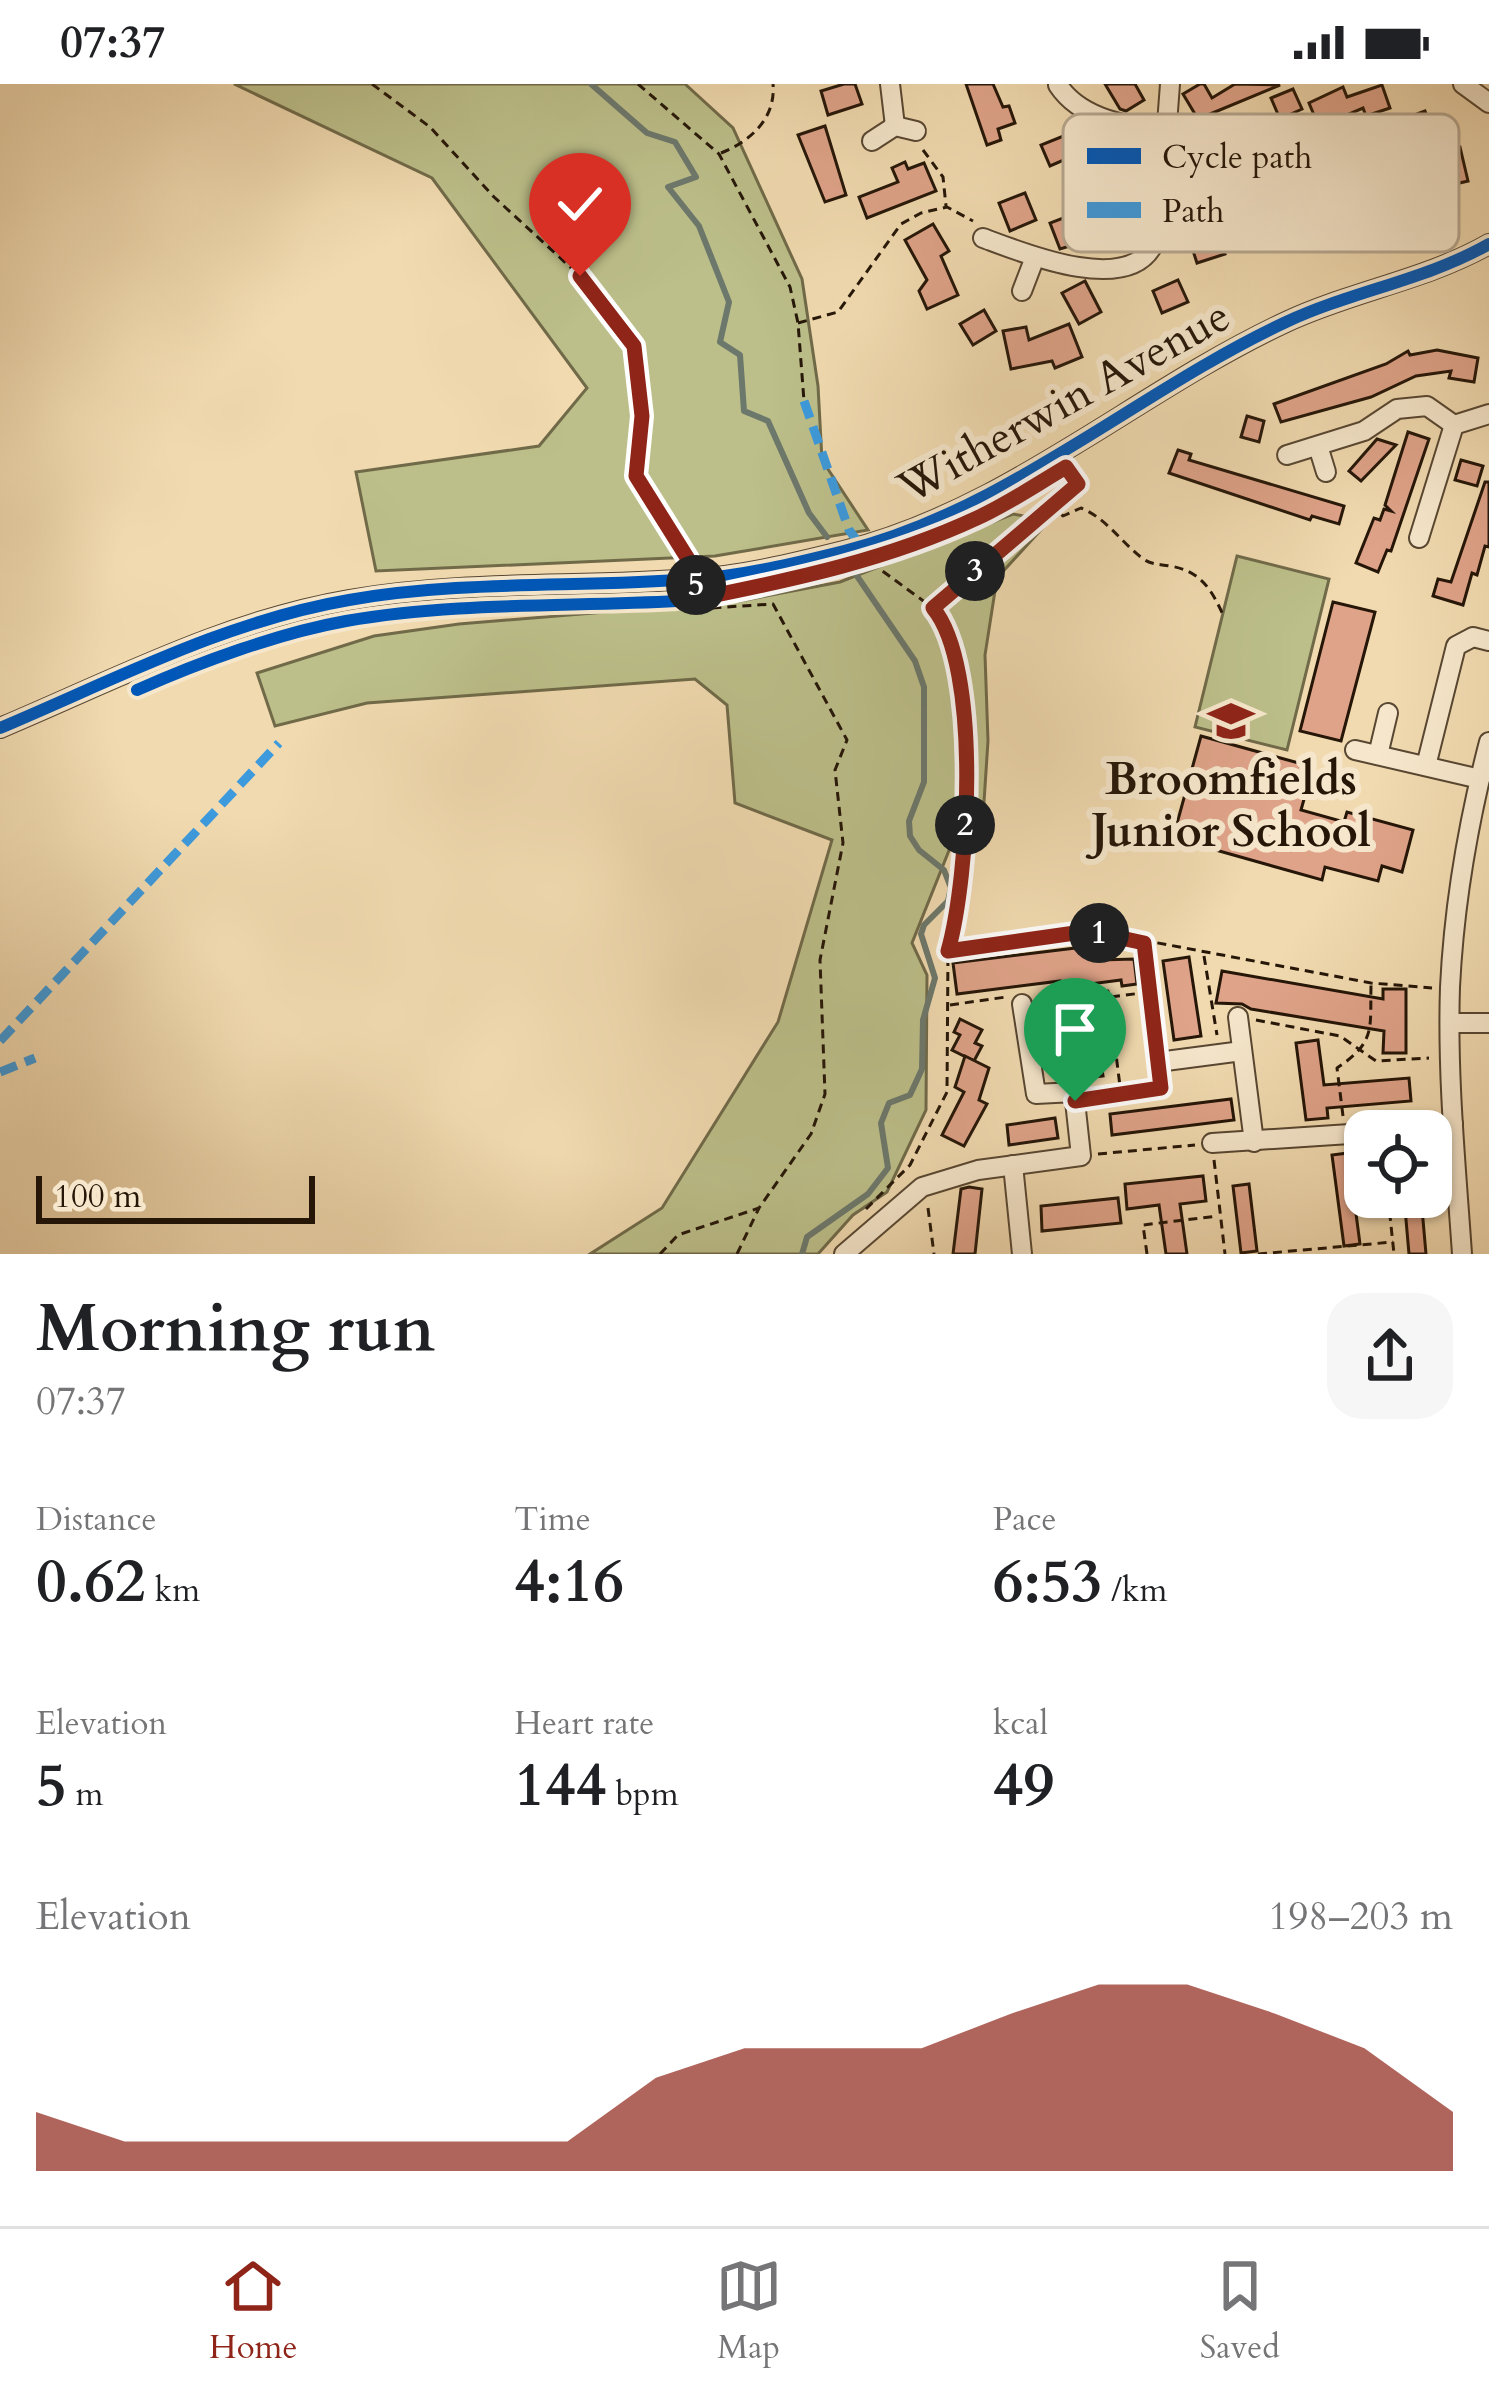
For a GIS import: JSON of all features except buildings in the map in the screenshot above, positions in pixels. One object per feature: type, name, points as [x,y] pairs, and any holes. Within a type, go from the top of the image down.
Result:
[{"type":"street","points":[[890,84],[895,126]]},
{"type":"street","points":[[1042,84],[1058,84],[1096,114]]},
{"type":"street","points":[[1171,84],[1173,114]]},
{"type":"street","points":[[1463,84],[1489,103]]},
{"type":"street","points":[[872,141],[895,126],[916,131]]},
{"type":"street","points":[[980,238],[1035,257],[1090,268],[1126,265],[1147,252]]},
{"type":"street","name":"Witherwin Avenue","points":[[0,728],[181,649],[270,618],[345,600],[428,589],[695,592],[902,533],[1042,465],[1191,373],[1285,322],[1360,291],[1460,261],[1489,244]]},
{"type":"street","points":[[1022,290],[1035,257]]},
{"type":"street","name":"Witherwin Avenue","points":[[1460,261],[1489,262]]},
{"type":"street","points":[[1287,455],[1364,430],[1397,409],[1427,406],[1454,425]]},
{"type":"street","points":[[1454,425],[1489,414]]},
{"type":"street","points":[[1419,538],[1454,425]]},
{"type":"street","points":[[1318,446],[1325,472]]},
{"type":"street","points":[[1426,766],[1456,646],[1473,638],[1489,641]]},
{"type":"street","points":[[1378,755],[1388,713]]},
{"type":"street","points":[[1462,1254],[1450,989],[1462,869],[1489,742]]},
{"type":"street","points":[[1355,750],[1480,778]]},
{"type":"street","points":[[844,1254],[922,1187],[952,1175],[1081,1156],[1074,1092],[1036,1094],[1018,1000]]},
{"type":"street","points":[[1238,1017],[1253,1142]]},
{"type":"street","points":[[1450,1024],[1489,1024]]},
{"type":"street","points":[[1158,1062],[1242,1051]]},
{"type":"street","points":[[1212,1143],[1344,1135]]},
{"type":"street","points":[[1013,1165],[1022,1254]]},
{"type":"path","points":[[372,84],[430,127],[494,196],[580,276],[634,346],[642,416],[636,476],[688,559],[695,592],[711,608],[773,604],[847,740],[835,770],[843,843],[820,960],[825,1094],[811,1134],[759,1208],[737,1254]]},
{"type":"path","points":[[638,84],[718,154],[790,287],[798,323],[803,401]]},
{"type":"path","points":[[718,154],[761,129],[774,95],[773,84]]},
{"type":"path","points":[[916,131],[923,150],[944,177],[946,208],[980,238]]},
{"type":"path","points":[[798,323],[838,312],[901,224],[921,212],[946,208]]},
{"type":"path","points":[[1049,477],[1084,457]]},
{"type":"path","points":[[933,608],[1078,484],[1066,467]]},
{"type":"path","points":[[1051,504],[1063,516],[1081,508],[1094,513],[1143,560],[1183,568],[1199,577],[1224,617]]},
{"type":"path","points":[[860,562],[880,561],[933,608],[954,642],[962,691],[966,806],[963,881],[948,951],[947,1092],[910,1165]]},
{"type":"path","points":[[695,592],[731,592]]},
{"type":"path","points":[[948,951],[1089,931],[1371,983],[1450,989]]},
{"type":"path","points":[[1075,1101],[1161,1088],[1144,943]]},
{"type":"path","points":[[1203,952],[1220,1054]]},
{"type":"path","points":[[1348,1110],[1337,1068],[1361,1052],[1369,1038],[1371,983]]},
{"type":"path","points":[[1047,1001],[1108,991],[1121,1094]]},
{"type":"path","points":[[1109,997],[1150,992]]},
{"type":"path","points":[[948,1005],[1018,1000]]},
{"type":"path","points":[[1213,1012],[1340,1036],[1376,1061],[1431,1058]]},
{"type":"path","points":[[1081,1156],[1212,1143],[1225,1254]]},
{"type":"path","points":[[925,1195],[934,1254]]},
{"type":"path","points":[[660,1254],[678,1235],[759,1208]]},
{"type":"path","points":[[1147,1254],[1142,1225],[1220,1216]]},
{"type":"path","points":[[1390,1218],[1394,1254]]},
{"type":"path","points":[[1258,1254],[1393,1242]]},
{"type":"green space","points":[[234,84],[685,84],[733,128],[802,279],[818,386],[822,460],[868,530],[715,556],[376,571],[356,472],[539,446],[587,388],[432,178]]},
{"type":"green space","points":[[1013,514],[1049,521],[997,578],[985,655],[988,741],[983,817],[960,823],[912,943],[927,975],[926,1110],[887,1192],[853,1215],[818,1254],[590,1254],[662,1208],[778,1022],[832,840],[735,803],[727,705],[695,679],[367,703],[275,726],[257,673],[374,636],[459,624],[740,601],[840,582]]},
{"type":"green space","points":[[1237,556],[1329,579],[1287,750],[1195,727]]},
{"type":"waterway","points":[[591,84],[647,133],[675,142],[696,177],[668,187],[699,226],[729,302],[720,342],[740,355],[744,411],[768,421],[809,513],[827,537]]},
{"type":"waterway","points":[[802,1254],[807,1237],[868,1194],[888,1168],[881,1123],[889,1103],[910,1095],[922,1069],[923,1020],[935,978],[921,934],[948,901],[951,888],[944,870],[910,836],[909,821],[924,782],[924,687],[915,661],[857,576]]},
{"type":"marked path","points":[[804,401],[849,530],[877,567]]},
{"type":"marked path","points":[[0,1041],[279,743]]},
{"type":"marked path","points":[[0,1072],[35,1058]]},
{"type":"cycle path","points":[[0,728],[215,637],[349,600],[478,587],[731,575],[826,556],[904,532],[1016,479],[1286,322],[1440,267],[1489,244]]},
{"type":"cycle path","points":[[137,690],[240,650],[346,621],[470,608],[677,601]]},
{"type":"place","name":"Broomfields Junior School","points":[[1231,721]]},
{"type":"route","points":[[580,276],[634,346],[642,416],[636,476],[688,559],[701,598],[837,569],[906,548],[981,517],[1066,467],[1078,484],[933,608],[954,642],[962,691],[963,881],[948,951],[1089,931],[1144,943],[1161,1088],[1075,1101]]}]
